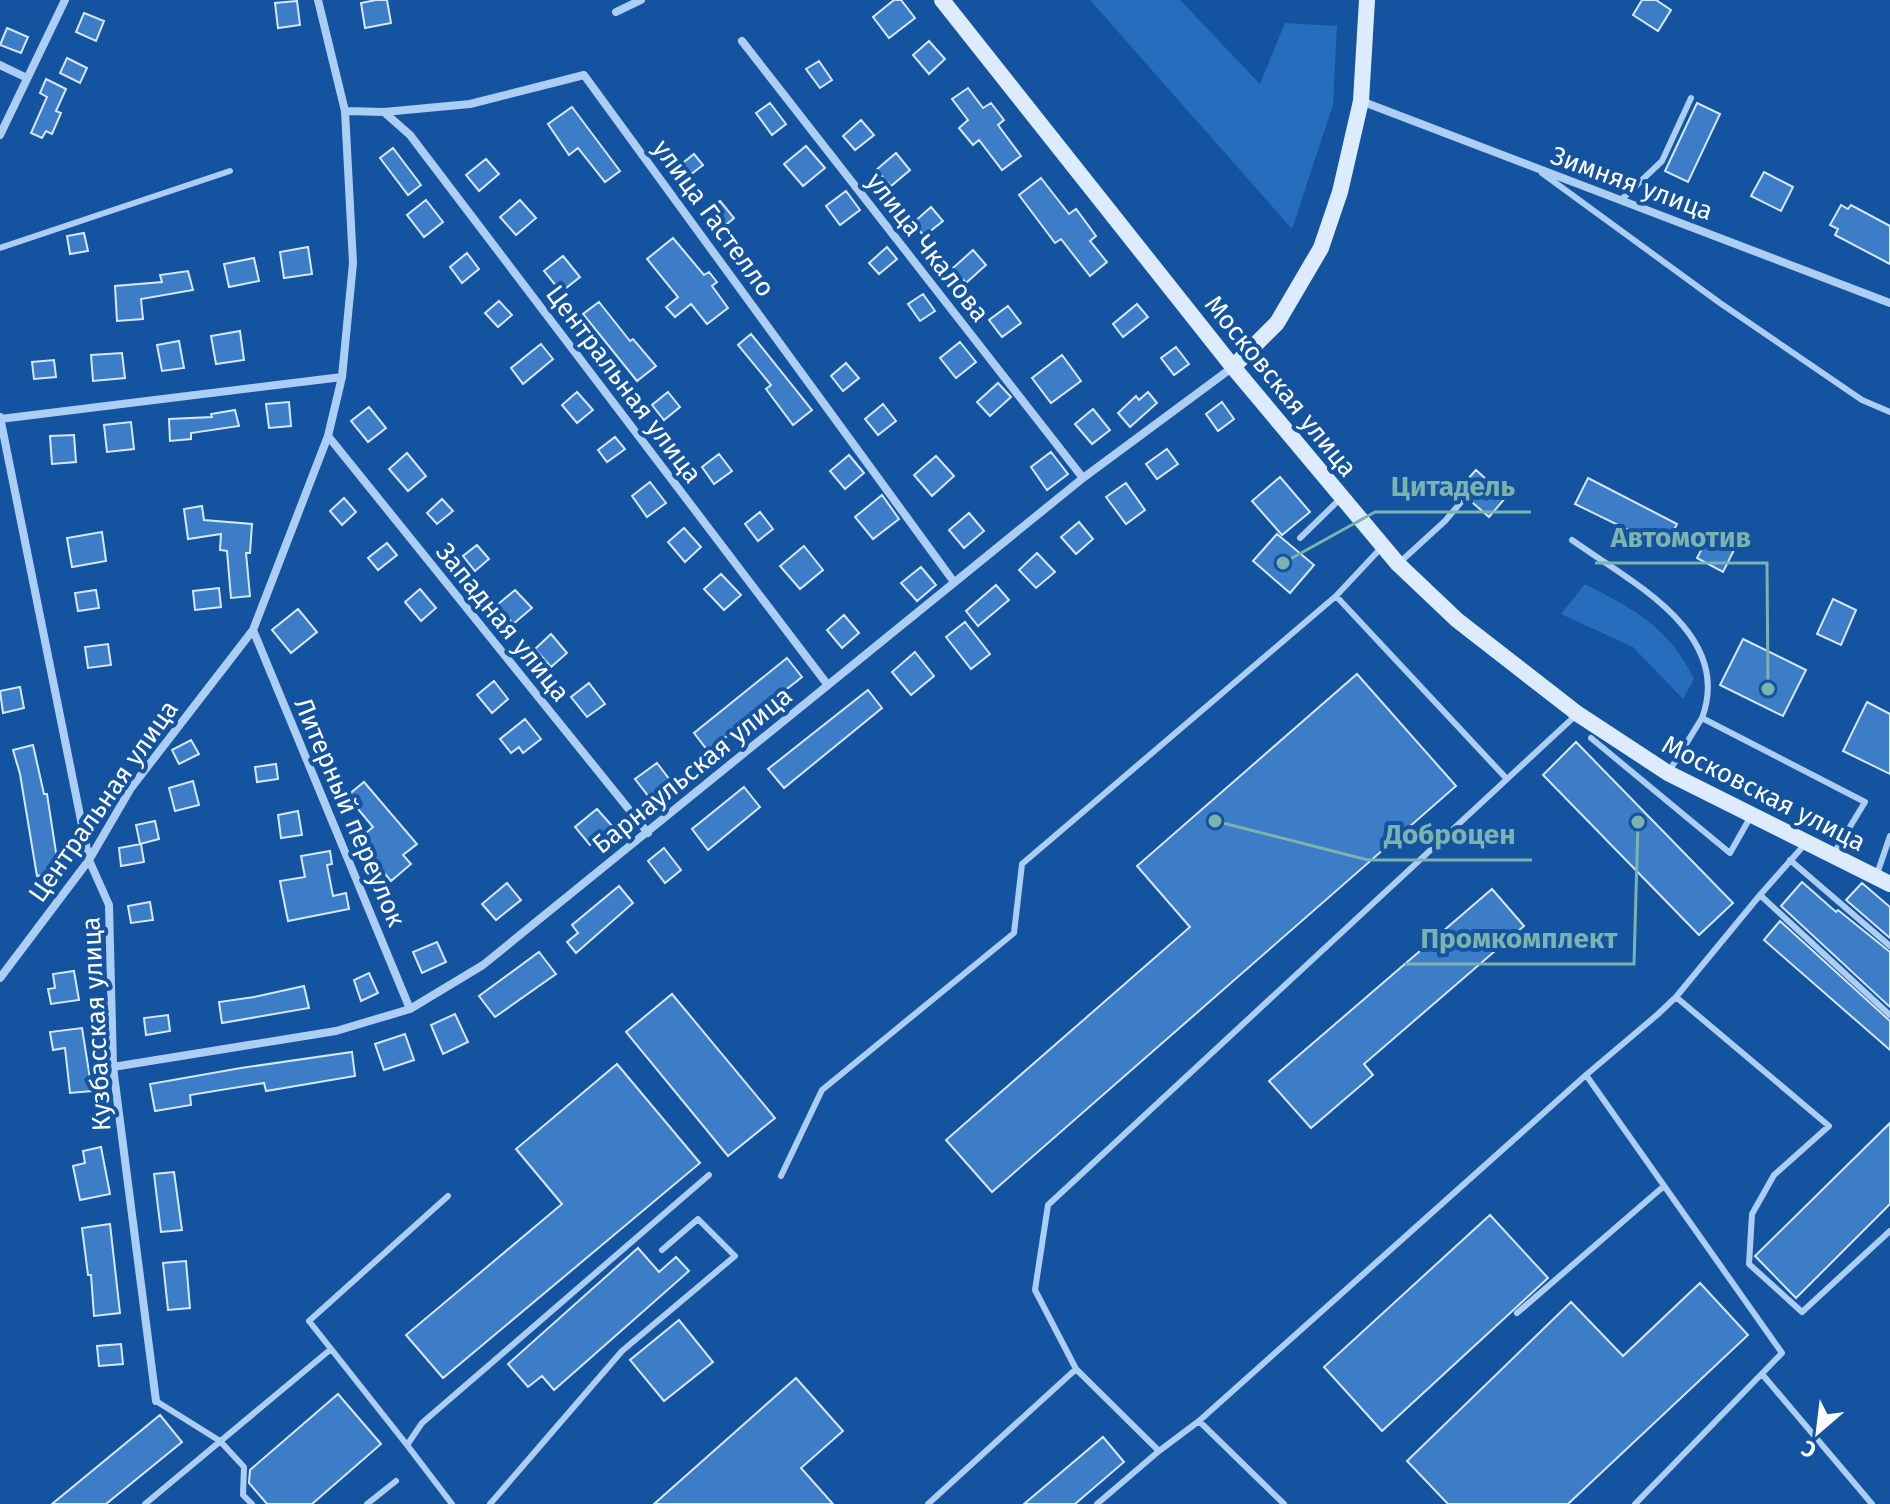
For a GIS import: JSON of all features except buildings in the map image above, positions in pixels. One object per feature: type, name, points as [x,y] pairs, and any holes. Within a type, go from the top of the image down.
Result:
[{"type":"main road","name":"Московская улица","points":[[942,0],[1233,367],[1398,564],[1499,655],[1578,714],[1668,773],[1883,881]]},
{"type":"main road","points":[[1233,367],[1277,323],[1321,248],[1340,192],[1361,101],[1367,0]]},
{"type":"street","points":[[0,135],[65,0]]},
{"type":"street","name":"Центральная улица","points":[[0,978],[89,860],[131,788],[253,630],[328,436],[342,377],[353,263],[345,111],[318,0]]},
{"type":"street","points":[[616,12],[641,0]]},
{"type":"street","name":"улица Чкалова","points":[[742,41],[1083,478]]},
{"type":"street","points":[[0,65],[27,78]]},
{"type":"street","name":"улица Гастелло","points":[[345,111],[384,112],[470,104],[584,75],[954,582]]},
{"type":"street","name":"Зимняя улица","points":[[1361,101],[1890,303]]},
{"type":"street","name":"Центральная улица","points":[[384,112],[410,135],[827,684]]},
{"type":"street","name":"Барнаульская улица","points":[[113,1067],[336,1031],[410,1009],[483,965],[1083,478],[1233,367]]},
{"type":"street","points":[[0,418],[342,377]]},
{"type":"street","name":"Кузбасская улица","points":[[0,418],[89,860],[109,905],[113,1067],[156,1401]]},
{"type":"street","name":"Западная улица","points":[[328,436],[648,833]]},
{"type":"street","name":"Литерный переулок","points":[[253,630],[410,1009]]},
{"type":"lane","points":[[1621,200],[1662,161],[1691,98]]},
{"type":"lane","points":[[1536,169],[1720,303],[1862,400],[1890,412]]},
{"type":"lane","points":[[0,248],[230,171]]},
{"type":"lane","points":[[1300,538],[1342,497]]},
{"type":"lane","points":[[1398,564],[1462,501]]},
{"type":"lane","points":[[1572,540],[1648,593],[1674,616],[1693,640],[1710,679],[1708,701],[1702,718],[1668,773]]},
{"type":"lane","points":[[781,1176],[822,1090],[1014,933],[1022,864],[1336,596],[1383,545]]},
{"type":"lane","points":[[1336,596],[1506,778]]},
{"type":"lane","points":[[1159,1451],[1076,1369],[1035,1290],[1048,1205],[1578,714]]},
{"type":"lane","points":[[1702,718],[1865,802],[1832,856]]},
{"type":"lane","points":[[1591,738],[1730,853],[1751,816]]},
{"type":"lane","points":[[1883,881],[1890,836]]},
{"type":"lane","points":[[1097,1504],[1199,1421],[1676,997],[1806,843]]},
{"type":"lane","points":[[1790,860],[1890,946]]},
{"type":"lane","points":[[1760,895],[1890,1015]]},
{"type":"lane","points":[[1676,997],[1829,1126],[1774,1175],[1752,1214],[1749,1264],[1802,1312],[1890,1231]]},
{"type":"lane","points":[[1586,1075],[1782,1353],[1635,1504]]},
{"type":"lane","points":[[407,1445],[422,1423],[709,1175]]},
{"type":"lane","points":[[1517,1313],[1664,1186]]},
{"type":"lane","points":[[448,1196],[309,1321],[452,1504]]},
{"type":"lane","points":[[490,1504],[622,1351],[735,1256],[698,1219],[662,1250]]},
{"type":"lane","points":[[145,1504],[331,1349]]},
{"type":"lane","points":[[928,1504],[1076,1369]]},
{"type":"lane","points":[[1762,1374],[1872,1504]]},
{"type":"lane","points":[[156,1401],[220,1441],[244,1467],[243,1495],[252,1504]]},
{"type":"lane","points":[[1199,1421],[1284,1504]]},
{"type":"lane","points":[[367,1504],[396,1481]]},
{"type":"shaded area","points":[[1090,0],[1180,0],[1260,84],[1285,23],[1337,26],[1333,105],[1292,229]]},
{"type":"shaded area","points":[[1585,584],[1648,621],[1673,645],[1694,679],[1683,699],[1633,647],[1561,614]]},
{"type":"place","name":"Цитадель","points":[[1283,563]]},
{"type":"place","name":"Автомотив","points":[[1768,689]]},
{"type":"place","name":"Доброцен","points":[[1215,821]]},
{"type":"place","name":"Промкомплект","points":[[1638,822]]}]
